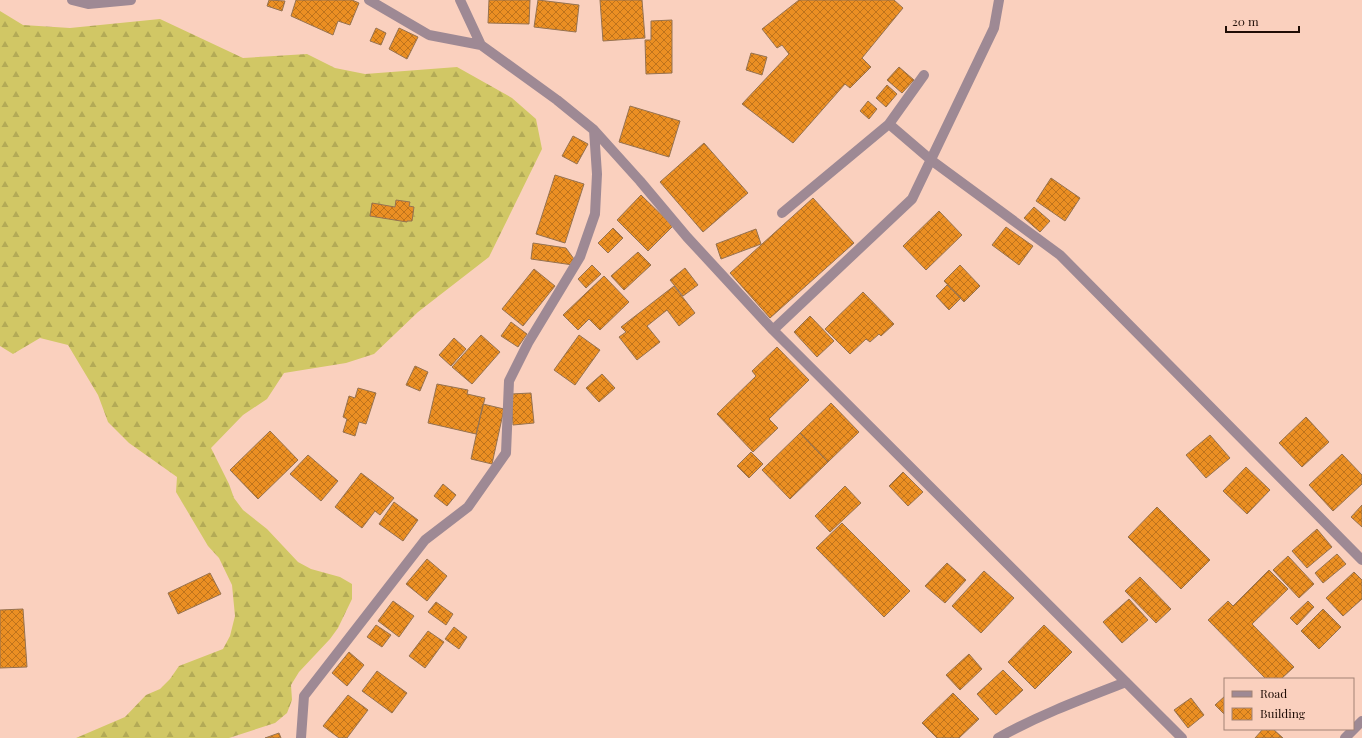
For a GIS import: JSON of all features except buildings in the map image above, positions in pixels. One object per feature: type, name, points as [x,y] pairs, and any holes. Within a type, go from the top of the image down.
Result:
[{"type":"street","points":[[72,0],[88,4],[131,0]]},
{"type":"street","points":[[369,0],[429,35],[481,45],[557,100],[594,130],[640,181],[686,237],[774,330],[1182,738]]},
{"type":"street","points":[[460,0],[481,45]]},
{"type":"street","points":[[774,330],[912,199],[994,28],[998,0]]},
{"type":"street","points":[[782,213],[889,124],[924,75]]},
{"type":"street","points":[[889,124],[931,160],[1060,255],[1362,560]]},
{"type":"street","points":[[301,738],[304,696],[425,540],[468,507],[506,453],[508,381],[528,343],[580,257],[595,214],[597,174],[594,130]]},
{"type":"street","points":[[998,738],[1022,725],[1073,702],[1126,682]]},
{"type":"street","points":[[1354,729],[1362,721]]},
{"type":"street","points":[[1345,738],[1353,730]]},
{"type":"green space","points":[[0,11],[23,25],[70,28],[160,19],[243,58],[307,54],[335,68],[365,74],[457,67],[512,98],[536,119],[542,149],[489,257],[418,312],[374,354],[346,363],[284,373],[267,399],[243,415],[211,448],[229,484],[234,498],[243,510],[267,529],[298,562],[311,569],[340,577],[352,584],[352,599],[338,628],[330,639],[299,672],[291,685],[292,700],[287,713],[275,723],[229,738],[76,738],[125,717],[146,695],[160,689],[170,679],[179,666],[223,649],[230,636],[235,616],[232,585],[219,558],[208,546],[176,492],[177,477],[129,443],[108,422],[98,395],[68,345],[40,338],[13,354],[0,346]]}]
